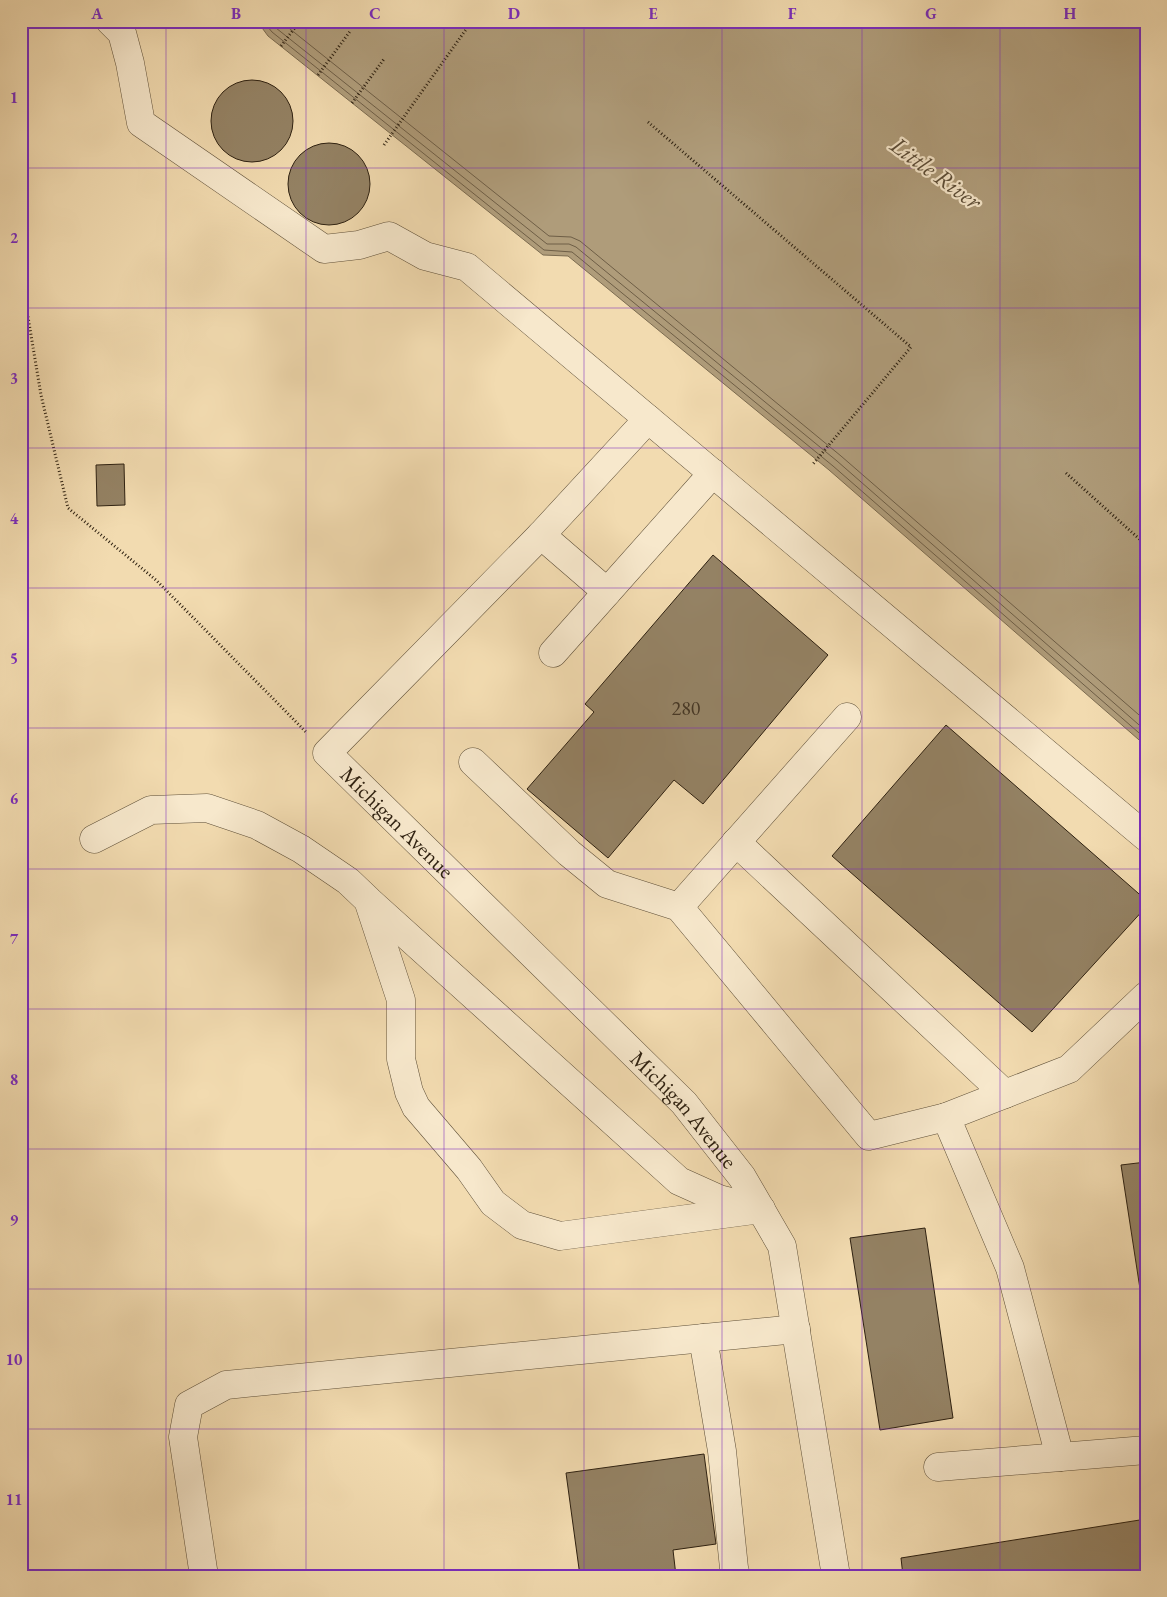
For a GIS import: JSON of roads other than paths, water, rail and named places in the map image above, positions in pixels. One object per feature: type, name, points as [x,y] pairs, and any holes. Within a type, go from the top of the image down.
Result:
[{"type":"street","points":[[110,21],[122,33],[130,63],[141,123],[324,249],[359,245],[389,236],[425,256],[467,267],[1146,837]]},
{"type":"street","points":[[606,592],[541,535],[648,419]]},
{"type":"street","points":[[553,653],[713,473]]},
{"type":"street","name":"Michigan Avenue","points":[[541,535],[327,753],[684,1104],[742,1177],[782,1246],[836,1576]]},
{"type":"street","points":[[679,908],[847,717]]},
{"type":"street","points":[[473,762],[569,853],[607,884],[679,908],[869,1136],[946,1117],[1069,1069],[1146,996]]},
{"type":"street","points":[[94,839],[151,810],[207,808],[258,825],[301,849],[348,881],[679,1181],[719,1199],[761,1209]]},
{"type":"street","points":[[736,842],[1005,1094]]},
{"type":"street","points":[[368,900],[401,1000],[401,1059],[409,1092],[416,1107],[469,1169],[493,1204],[522,1224],[560,1236],[761,1209]]},
{"type":"street","points":[[946,1117],[1010,1268],[1060,1457]]},
{"type":"street","points":[[204,1576],[183,1437],[189,1405],[226,1385],[796,1329]]},
{"type":"street","points":[[703,1338],[722,1451],[736,1576]]},
{"type":"street","points":[[938,1467],[1146,1450]]},
{"type":"water","name":"Little River","points":[[257,21],[1146,21],[1146,746],[829,470],[568,256],[543,255],[268,36]]}]
